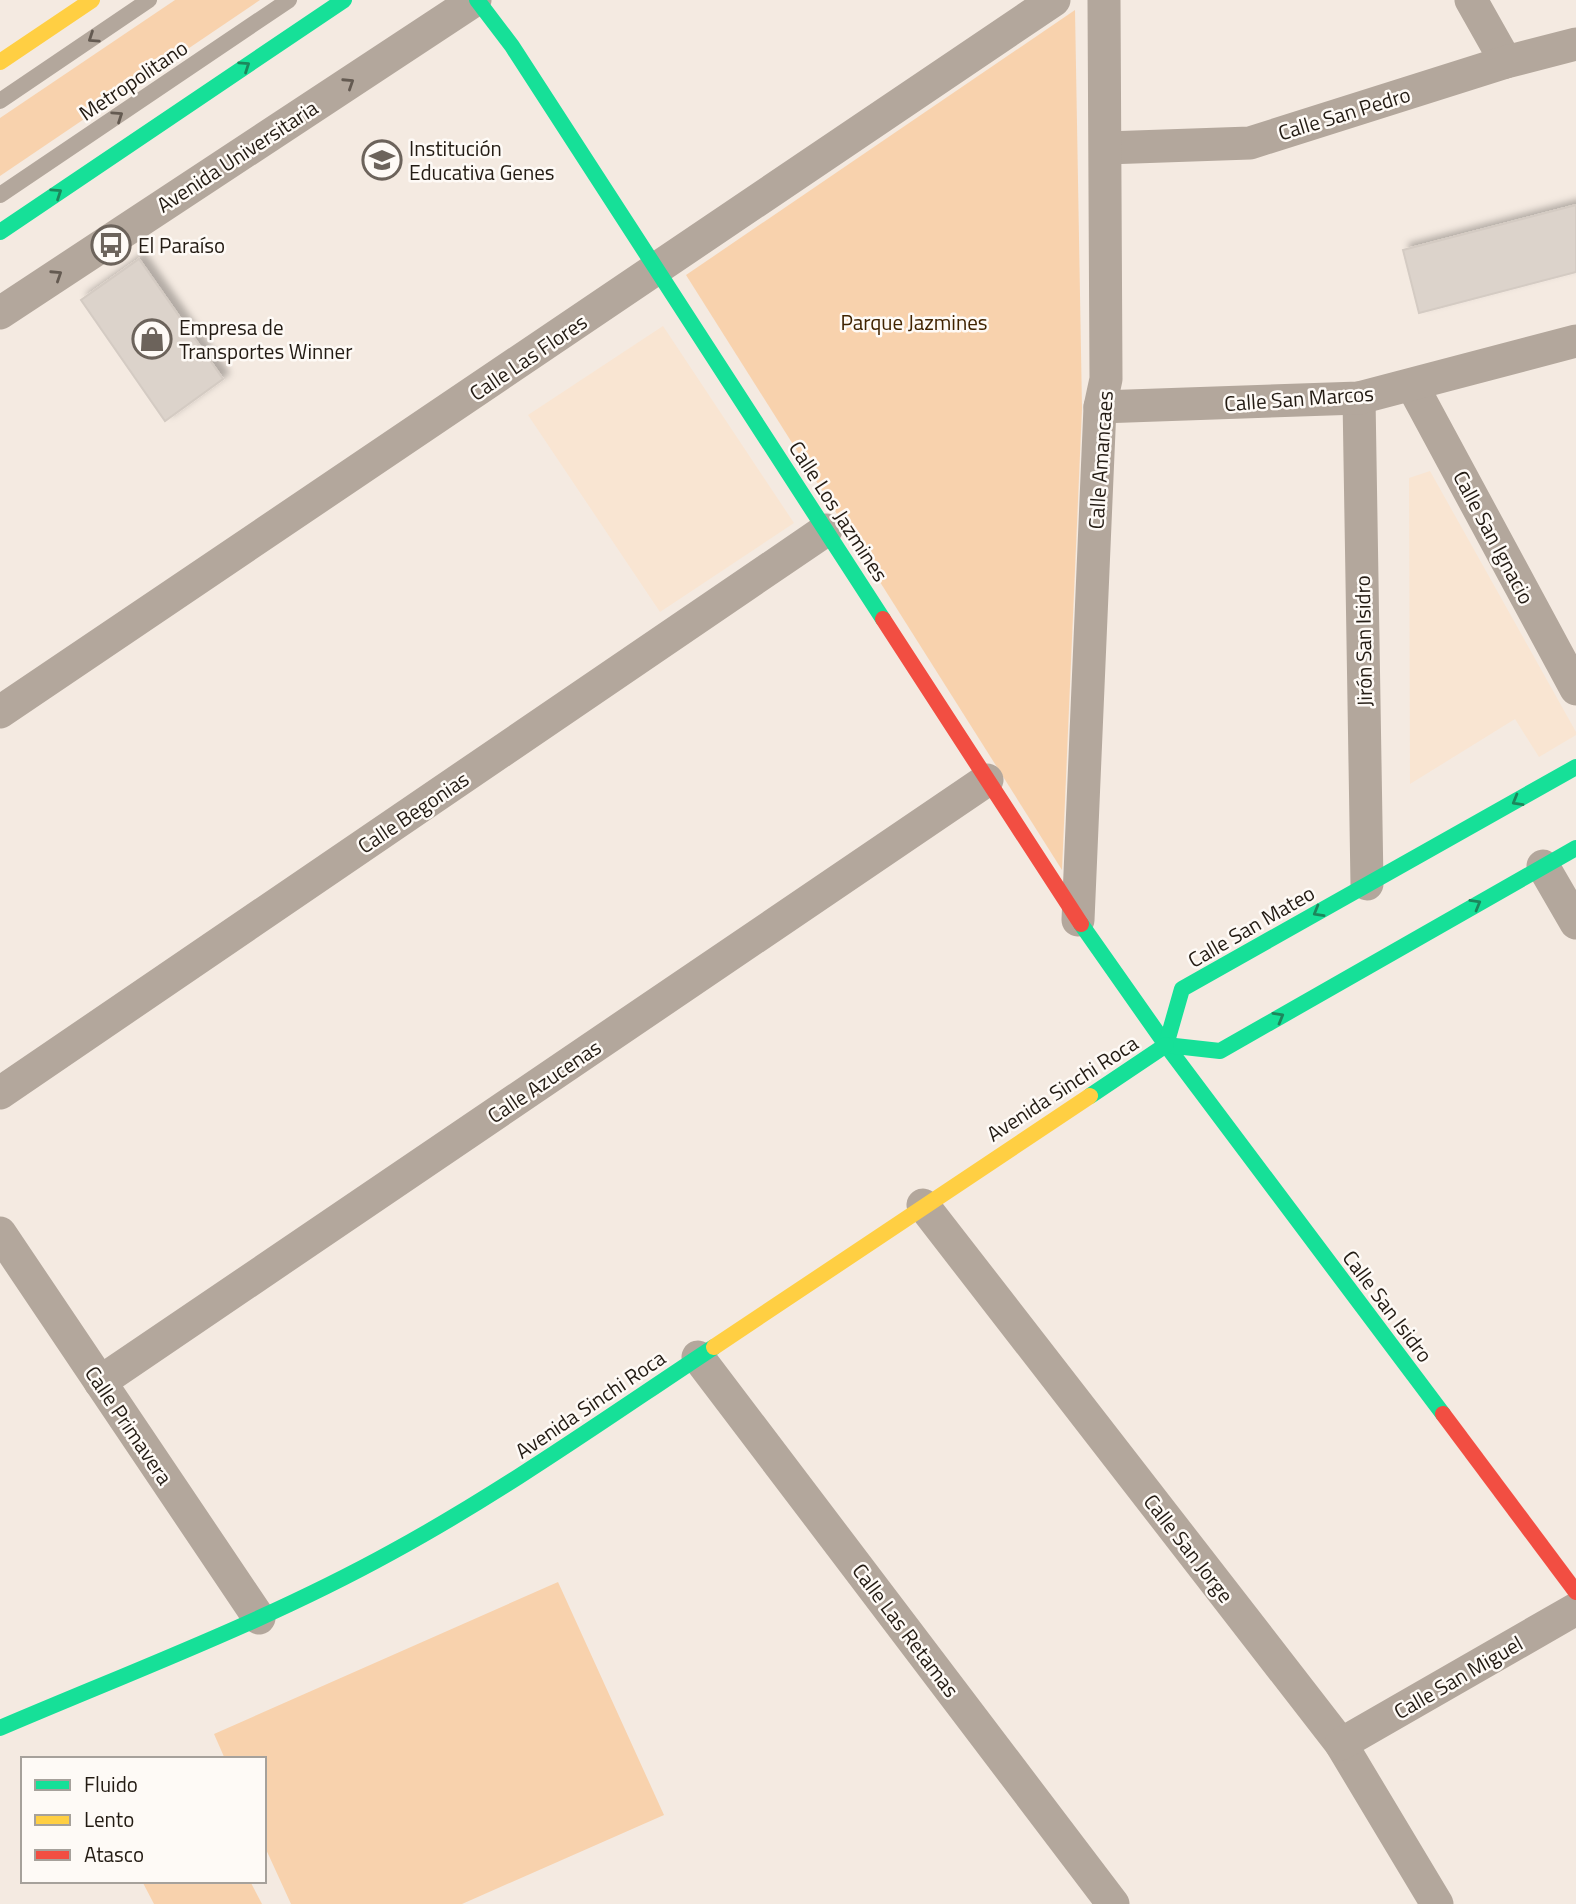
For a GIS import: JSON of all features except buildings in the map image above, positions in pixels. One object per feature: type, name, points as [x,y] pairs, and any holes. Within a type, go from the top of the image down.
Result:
[{"type":"street","points":[[0,62],[92,0]]},
{"type":"street","points":[[0,232],[344,0]]},
{"type":"street","name":"Calle Los Jazmines","points":[[476,0],[512,46],[1078,920],[1166,1045]]},
{"type":"street","name":"Avenida Universitaria","points":[[0,313],[476,0]]},
{"type":"street","name":"Calle Las Flores","points":[[0,712],[1054,0]]},
{"type":"street","name":"Calle Amancaes","points":[[1078,920],[1100,407],[1106,379],[1104,0]]},
{"type":"street","points":[[1471,0],[1506,62]]},
{"type":"street","name":"Calle San Pedro","points":[[1106,148],[1250,143],[1506,62],[1576,44]]},
{"type":"street","name":"Calle San Marcos","points":[[1100,407],[1359,398],[1576,341]]},
{"type":"street","name":"Calle San Ignacio","points":[[1412,385],[1576,689]]},
{"type":"street","name":"Jirón San Isidro","points":[[1359,398],[1367,884]]},
{"type":"street","name":"Calle Begonias","points":[[0,1093],[826,530]]},
{"type":"street","name":"Calle San Mateo","points":[[1166,1045],[1182,989],[1576,767]]},
{"type":"street","name":"Calle Azucenas","points":[[100,1382],[987,780]]},
{"type":"street","points":[[1166,1045],[1220,1051],[1576,848]]},
{"type":"street","points":[[1544,866],[1576,923]]},
{"type":"street","name":"Avenida Sinchi Roca","points":[[0,1728],[259,1618],[391,1553],[513,1481],[1166,1045]]},
{"type":"street","name":"Calle San Isidro","points":[[1166,1045],[1576,1592]]},
{"type":"street","name":"Calle San Jorge","points":[[923,1205],[1341,1744],[1437,1904]]},
{"type":"street","name":"Calle Primavera","points":[[0,1233],[259,1618]]},
{"type":"street","name":"Calle Las Retamas","points":[[698,1357],[1113,1904]]},
{"type":"street","name":"Calle San Miguel","points":[[1341,1744],[1576,1609]]},
{"type":"lane","points":[[0,101],[149,0]]},
{"type":"lane","name":"Metropolitano","points":[[0,195],[289,0]]},
{"type":"shaded area","points":[[663,326],[794,523],[660,612],[528,415]]},
{"type":"shaded area","points":[[1430,471],[1576,735],[1539,757],[1515,719],[1410,784],[1409,478]]},
{"type":"green space","points":[[175,0],[260,0],[0,176],[0,118]]},
{"type":"green space","name":"Parque Jazmines","points":[[1075,10],[1082,408],[1062,870],[686,275]]},
{"type":"green space","points":[[558,1582],[664,1815],[462,1904],[291,1904],[266,1849],[266,1757],[224,1757],[214,1734]]},
{"type":"green space","points":[[143,1883],[251,1883],[262,1904],[154,1904]]},
{"type":"traffic: fast","points":[[0,232],[344,0]]},
{"type":"traffic: fast","points":[[477,0],[512,46],[883,619]]},
{"type":"traffic: fast","points":[[1166,1045],[1182,989],[1576,767]]},
{"type":"traffic: fast","points":[[1166,1045],[1220,1051],[1576,848]]},
{"type":"traffic: fast","points":[[1081,924],[1166,1045],[1443,1414]]},
{"type":"traffic: fast","points":[[1090,1096],[1166,1045]]},
{"type":"traffic: fast","points":[[0,1728],[248,1623],[392,1552],[515,1479],[714,1347]]},
{"type":"traffic: slow","points":[[0,62],[92,0]]},
{"type":"traffic: slow","points":[[714,1347],[1090,1096]]},
{"type":"traffic: jam","points":[[883,619],[1081,924]]},
{"type":"traffic: jam","points":[[1443,1414],[1576,1592]]},
{"type":"place","name":"Institución Educativa Genes","points":[[382,160]]},
{"type":"place","name":"El Paraíso","points":[[111,245]]},
{"type":"place","name":"Empresa de Transportes Winner","points":[[152,339]]}]
